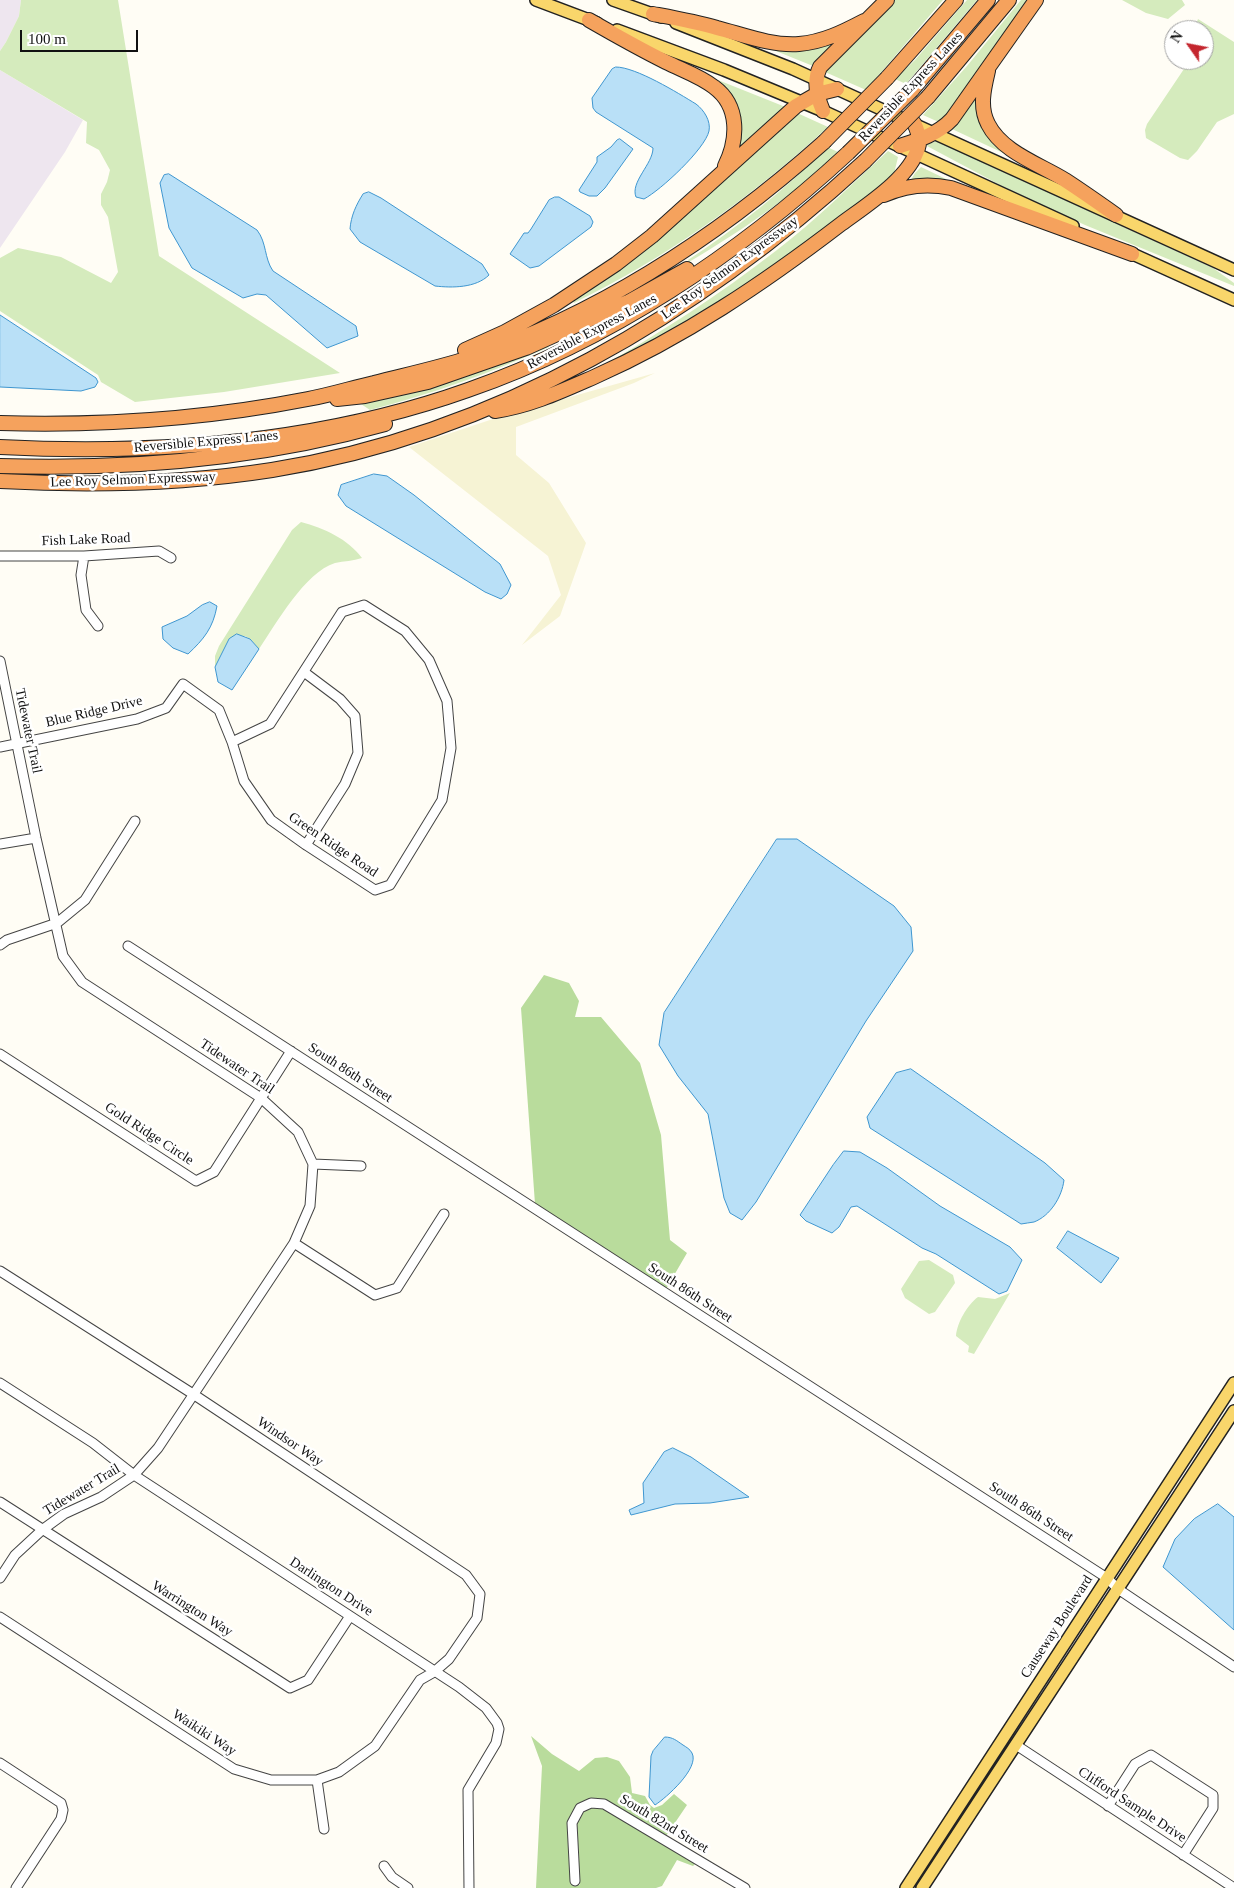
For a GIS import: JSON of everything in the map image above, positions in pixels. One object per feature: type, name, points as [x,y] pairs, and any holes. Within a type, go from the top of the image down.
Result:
[{"type":"highway","points":[[823,111],[817,94],[816,79],[820,67],[887,0]]},
{"type":"highway","points":[[349,394],[431,368],[470,358],[510,342],[624,287],[692,245],[760,196],[824,142],[887,78],[956,0]]},
{"type":"highway","name":"Reversible Express Lanes","points":[[0,447],[108,449],[178,446],[351,428],[383,420],[468,390],[552,355],[604,329],[677,286],[723,255],[782,211],[848,153],[912,90],[988,0]]},
{"type":"highway","name":"Lee Roy Selmon Expressway","points":[[0,481],[104,484],[207,478],[292,466],[375,446],[474,414],[564,374],[671,313],[787,229],[865,161],[928,97],[1009,0]]},
{"type":"highway","points":[[474,414],[513,408],[543,398],[575,386],[654,348],[738,298],[794,260],[870,202],[902,174],[918,147],[952,119],[988,71],[1036,0]]},
{"type":"highway","points":[[653,14],[710,26],[771,43],[785,44],[822,40],[864,22]]},
{"type":"highway","points":[[589,20],[642,50],[709,84],[724,96],[732,113],[735,135],[730,154],[721,172]]},
{"type":"highway","points":[[988,71],[983,94],[983,107],[987,123],[998,138],[1014,151],[1065,180],[1116,215]]},
{"type":"highway","points":[[431,368],[517,326],[579,290],[634,251],[802,102],[817,94],[837,89]]},
{"type":"highway","points":[[914,123],[918,147]]},
{"type":"highway","points":[[900,146],[918,147]]},
{"type":"highway","points":[[870,202],[904,188],[927,185],[943,186],[967,192],[1132,254]]},
{"type":"highway","points":[[0,423],[95,424],[172,419],[218,414],[438,379],[526,348],[572,329],[628,302],[685,271],[723,255]]},
{"type":"highway","points":[[0,466],[88,467],[175,463],[282,448],[351,428]]},
{"type":"main road","points":[[536,0],[724,70],[823,111],[900,146]]},
{"type":"main road","points":[[614,0],[749,50],[816,79],[1234,270]]},
{"type":"main road","points":[[918,147],[1132,254],[1234,300]]},
{"type":"main road","name":"Causeway Boulevard","points":[[906,1888],[1234,1383]]},
{"type":"main road","points":[[1202,1460],[1208,1439],[1234,1396]]},
{"type":"main road","points":[[920,1888],[1234,1411]]},
{"type":"main road","points":[[971,1812],[972,1800],[1012,1738],[1019,1723],[1018,1714]]},
{"type":"main road","points":[[920,1888],[926,1870],[958,1821],[960,1803]]},
{"type":"street","name":"Fish Lake Road","points":[[0,556],[84,556],[159,551],[171,558]]},
{"type":"street","points":[[84,556],[81,575],[86,610],[98,626]]},
{"type":"street","name":"Green Ridge Road","points":[[183,684],[219,710],[232,742],[244,781],[271,820],[375,890],[390,885],[442,800],[451,748],[447,701],[429,660],[405,631],[364,605],[342,612],[270,724],[232,742]]},
{"type":"street","name":"Tidewater Trail","points":[[0,661],[36,838],[63,956],[82,982],[260,1098],[298,1132],[313,1164],[310,1206],[294,1243],[158,1448],[134,1475],[101,1497],[64,1514],[42,1530],[15,1556],[0,1578]]},
{"type":"street","points":[[304,672],[340,699],[355,716],[358,753],[345,784],[306,845]]},
{"type":"street","name":"Blue Ridge Drive","points":[[0,747],[137,719],[166,708],[183,684]]},
{"type":"street","points":[[0,945],[7,940],[56,923],[85,900],[136,821]]},
{"type":"street","points":[[0,844],[36,838]]},
{"type":"street","name":"South 86th Street","points":[[128,946],[1107,1578],[1118,1589],[1234,1667]]},
{"type":"street","name":"Gold Ridge Circle","points":[[0,1054],[196,1181],[214,1172],[291,1051]]},
{"type":"street","points":[[313,1164],[361,1166]]},
{"type":"street","points":[[294,1243],[375,1295],[398,1288],[444,1214]]},
{"type":"street","name":"Windsor Way","points":[[0,1271],[193,1394],[466,1575],[480,1594],[477,1618],[449,1660],[434,1672]]},
{"type":"street","name":"Darlington Drive","points":[[0,1383],[93,1443],[134,1475],[459,1687],[486,1708],[497,1723],[499,1730],[496,1743],[468,1790],[469,1888]]},
{"type":"street","name":"Warrington Way","points":[[0,1502],[290,1688],[308,1680],[350,1616]]},
{"type":"street","name":"Waikiki Way","points":[[0,1617],[234,1769],[271,1780],[317,1780],[339,1772],[375,1746],[420,1680],[434,1672]]},
{"type":"street","name":"Clifford Sample Drive","points":[[1016,1744],[1234,1888]]},
{"type":"street","points":[[1108,1806],[1135,1764],[1151,1755],[1213,1795],[1213,1808],[1183,1855]]},
{"type":"street","points":[[0,1763],[61,1803],[63,1810],[61,1819],[16,1888]]},
{"type":"street","points":[[317,1780],[324,1829]]},
{"type":"street","name":"South 82nd Street","points":[[575,1881],[572,1823],[580,1808],[591,1803],[604,1804],[745,1888]]},
{"type":"street","points":[[384,1866],[392,1877],[408,1888]]},
{"type":"shaded area","points":[[0,0],[21,0],[19,16],[0,51]]},
{"type":"shaded area","points":[[0,70],[83,120],[65,152],[0,248]]},
{"type":"shaded area","points":[[655,373],[634,383],[516,427],[516,455],[549,483],[586,543],[560,616],[522,645],[561,595],[548,556],[409,447],[496,418]]},
{"type":"green space","points":[[21,0],[118,0],[159,256],[340,373],[224,392],[135,402],[101,382],[98,375],[0,311],[0,258],[18,248],[61,257],[111,283],[118,272],[108,217],[101,205],[101,194],[110,170],[99,150],[86,143],[87,122],[0,70],[0,51],[19,16]]},
{"type":"green space","points":[[893,0],[943,0],[866,90],[825,72]]},
{"type":"green space","points":[[967,0],[977,0],[906,84],[895,79],[915,60]]},
{"type":"green space","points":[[1021,0],[1031,0],[943,124],[923,115],[967,66]]},
{"type":"green space","points":[[1122,0],[1182,0],[1185,5],[1168,19],[1146,13]]},
{"type":"green space","points":[[1214,29],[1234,42],[1234,114],[1217,122],[1197,151],[1188,160],[1180,158],[1146,138],[1145,130],[1147,124],[1183,70],[1214,70]]},
{"type":"green space","points":[[836,40],[836,43],[813,66],[766,47]]},
{"type":"green space","points":[[713,78],[788,108],[738,154],[739,131],[711,82]]},
{"type":"green space","points":[[977,90],[978,99],[1016,159],[952,129]]},
{"type":"green space","points":[[795,112],[828,127],[770,177],[707,224],[642,266],[574,303],[571,299]]},
{"type":"green space","points":[[937,141],[1213,268],[1234,283],[1234,286],[1085,225],[1002,186],[927,146],[927,144]]},
{"type":"green space","points":[[827,147],[838,152],[786,198],[748,225],[689,262],[688,260],[743,221],[778,193]]},
{"type":"green space","points":[[888,151],[898,157],[893,178],[721,306],[595,370],[688,313],[755,267],[806,227]]},
{"type":"green space","points":[[921,167],[946,179],[944,183],[909,183]]},
{"type":"green space","points":[[547,345],[549,347],[505,366],[416,397],[370,410],[361,404]]},
{"type":"green space","points":[[301,522],[335,535],[350,545],[362,558],[335,563],[324,568],[292,600],[259,649],[245,636],[229,639],[215,667],[215,656],[219,646],[292,530]]},
{"type":"green space","points":[[544,975],[569,983],[579,1001],[575,1017],[601,1017],[640,1063],[661,1135],[670,1240],[687,1253],[666,1289],[535,1204],[521,1008]]},
{"type":"green space","points":[[929,1260],[953,1275],[955,1283],[935,1312],[929,1314],[905,1298],[901,1289],[919,1261]]},
{"type":"green space","points":[[1010,1293],[974,1354],[968,1352],[969,1346],[956,1336],[960,1320],[966,1309],[978,1297],[995,1299]]},
{"type":"green space","points":[[531,1736],[552,1754],[579,1771],[595,1758],[607,1757],[619,1761],[630,1777],[632,1793],[645,1796],[654,1808],[662,1805],[674,1794],[687,1805],[666,1836],[589,1799],[576,1806],[568,1823],[571,1885],[580,1885],[577,1824],[583,1811],[592,1807],[603,1808],[696,1863],[693,1866],[677,1860],[662,1886],[656,1888],[536,1888],[542,1766]]},
{"type":"water","points":[[616,67],[634,71],[688,99],[702,109],[709,123],[709,131],[700,148],[671,178],[644,199],[636,197],[636,185],[652,154],[653,148],[596,112],[593,108],[592,98],[612,69]]},
{"type":"water","points":[[620,139],[633,149],[605,188],[597,196],[589,196],[580,192],[579,190],[597,162],[597,157]]},
{"type":"water","points":[[169,174],[257,230],[273,271],[356,326],[358,336],[327,348],[266,295],[257,294],[243,298],[192,268],[169,228],[160,183],[164,175]]},
{"type":"water","points":[[369,192],[482,264],[489,275],[471,285],[456,287],[435,286],[360,242],[350,229],[354,211],[360,198],[363,194]]},
{"type":"water","points":[[559,197],[590,216],[593,222],[591,227],[539,266],[530,268],[510,254],[524,233],[528,233],[531,229],[549,200]]},
{"type":"water","points":[[0,315],[96,378],[98,382],[95,387],[81,391],[0,387]]},
{"type":"water","points":[[374,474],[387,476],[414,495],[500,564],[511,585],[507,594],[501,599],[485,592],[346,506],[338,495],[341,485]]},
{"type":"water","points":[[210,602],[217,606],[213,621],[203,638],[188,654],[173,648],[163,639],[162,627],[187,616],[202,605]]},
{"type":"water","points":[[237,634],[250,639],[259,649],[232,690],[218,682],[215,667],[229,639]]},
{"type":"water","points":[[777,839],[797,839],[894,906],[911,927],[913,951],[866,1021],[756,1202],[742,1220],[730,1213],[724,1198],[708,1114],[678,1076],[659,1045],[664,1013]]},
{"type":"water","points":[[911,1069],[1045,1163],[1064,1180],[1061,1193],[1050,1211],[1034,1222],[1021,1224],[870,1128],[867,1117],[896,1073]]},
{"type":"water","points":[[844,1151],[860,1152],[887,1168],[940,1206],[1010,1247],[1022,1260],[1007,1291],[999,1294],[857,1206],[851,1207],[839,1227],[832,1233],[806,1221],[800,1215]]},
{"type":"water","points":[[1068,1231],[1119,1258],[1101,1283],[1057,1248]]},
{"type":"water","points":[[673,1448],[691,1457],[749,1497],[710,1503],[675,1504],[631,1515],[629,1510],[644,1503],[643,1483],[664,1452]]},
{"type":"water","points":[[1218,1504],[1234,1517],[1234,1630],[1163,1567],[1175,1539],[1194,1519]]},
{"type":"water","points":[[665,1737],[675,1740],[688,1748],[692,1753],[693,1759],[687,1774],[681,1782],[655,1805],[649,1797],[651,1756]]}]
